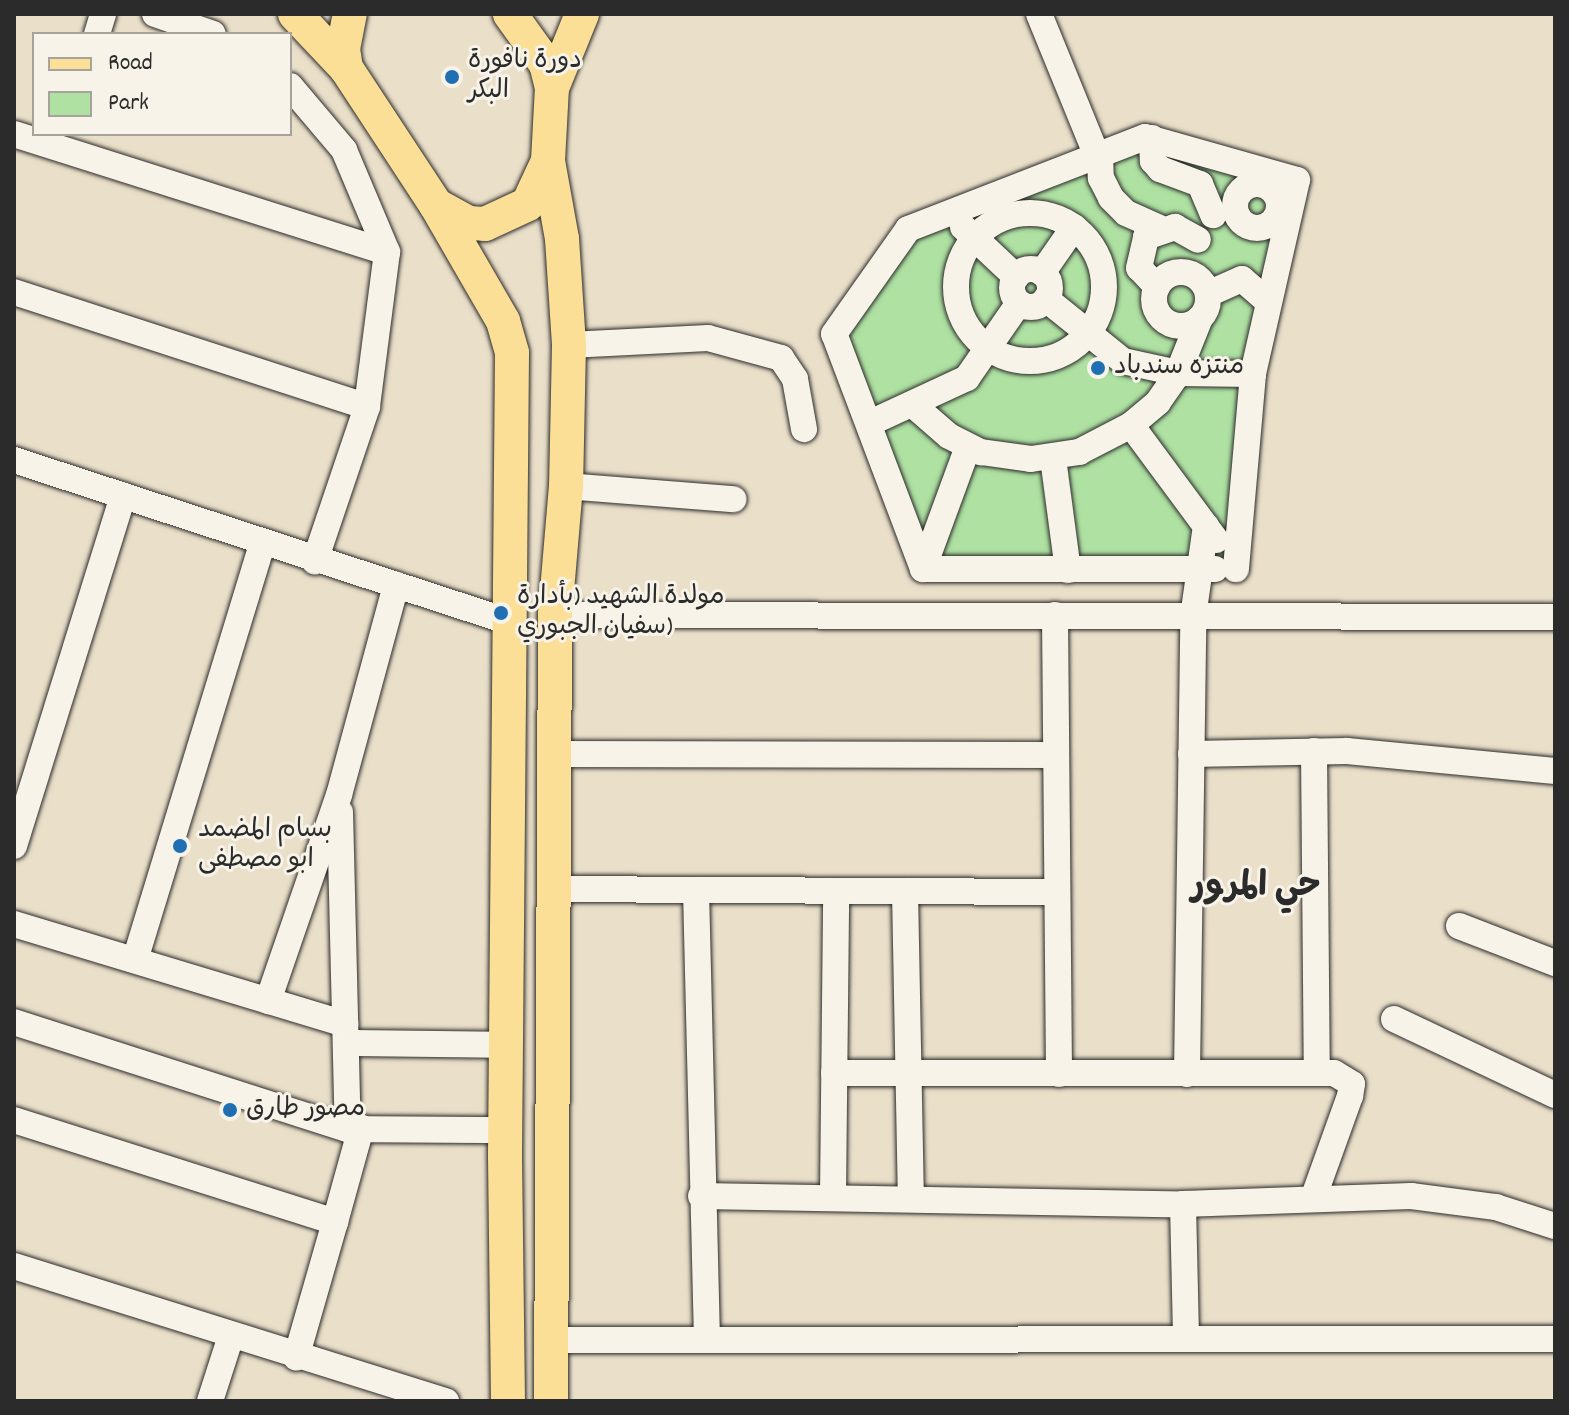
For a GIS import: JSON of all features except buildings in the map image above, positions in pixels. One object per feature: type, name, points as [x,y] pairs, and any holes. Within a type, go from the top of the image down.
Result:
[{"type":"main road","points":[[295,14],[346,68],[436,205],[503,321],[512,353],[505,1130],[508,1401]]},
{"type":"main road","points":[[346,68],[343,49],[350,14]]},
{"type":"main road","points":[[510,14],[535,42],[552,88]]},
{"type":"main road","points":[[551,1401],[549,1156],[555,615],[566,486],[569,345],[562,239],[548,161],[552,88],[582,14]]},
{"type":"main road","points":[[436,205],[468,223],[500,221],[538,191],[548,161]]},
{"type":"main road","points":[[505,1130],[549,1156]]},
{"type":"street","points":[[155,14],[207,32]]},
{"type":"street","points":[[1039,14],[1098,155],[1101,178],[1111,198],[1151,235]]},
{"type":"street","points":[[292,88],[344,150],[387,252],[367,407],[315,561]]},
{"type":"street","points":[[14,134],[66,142],[387,252]]},
{"type":"street","points":[[912,404],[968,447],[1009,458],[1053,458],[1079,452],[1131,425],[1158,402],[1178,373],[1201,296],[1198,240],[1224,209],[1200,184],[1167,174],[1153,161],[1152,138]]},
{"type":"street","points":[[923,569],[834,334],[908,229],[1098,155],[1152,138],[1297,180],[1253,374],[1236,569]]},
{"type":"street","points":[[948,213],[1025,284],[1033,307],[1046,299],[1123,361],[1178,373],[1253,374]]},
{"type":"street","points":[[1022,214],[1049,215],[1074,227],[1092,246],[1103,270],[1104,296],[1089,333],[1067,351],[1040,360],[1012,359],[987,347],[968,328],[958,302],[957,275],[975,239],[996,222],[1022,214]]},
{"type":"street","points":[[870,423],[967,378],[1025,284],[1074,227]]},
{"type":"street","points":[[1092,246],[1182,229],[1198,240]]},
{"type":"street","points":[[1151,235],[1139,268],[1157,287]]},
{"type":"street","points":[[1201,296],[1178,272],[1157,287],[1155,307],[1168,323],[1188,325],[1201,296],[1242,279],[1268,302]]},
{"type":"street","points":[[14,292],[367,407]]},
{"type":"street","points":[[569,345],[708,338],[781,358],[795,379],[804,429]]},
{"type":"street","points":[[1131,425],[1236,569]]},
{"type":"street","points":[[923,569],[968,447]]},
{"type":"street","points":[[1053,458],[1068,570]]},
{"type":"street","points":[[14,460],[315,561],[510,622]]},
{"type":"street","points":[[566,486],[733,499]]},
{"type":"street","points":[[14,846],[123,496]]},
{"type":"street","points":[[1187,1074],[1193,617],[1206,526]]},
{"type":"street","points":[[135,960],[263,542]]},
{"type":"street","points":[[923,569],[1236,569]]},
{"type":"street","points":[[268,1001],[339,795],[396,585]]},
{"type":"street","points":[[555,615],[1555,617]]},
{"type":"street","points":[[1055,615],[1059,1074]]},
{"type":"street","points":[[1191,754],[1314,751],[1552,765]]},
{"type":"street","points":[[1314,751],[1317,1073]]},
{"type":"street","points":[[553,754],[1056,755]]},
{"type":"street","points":[[296,1358],[335,1222],[355,1128],[346,1033],[339,795]]},
{"type":"street","points":[[552,889],[1057,892]]},
{"type":"street","points":[[696,890],[701,1196],[707,1338]]},
{"type":"street","points":[[833,1196],[836,891]]},
{"type":"street","points":[[905,891],[911,1196]]},
{"type":"street","points":[[14,924],[268,1001],[346,1033],[506,1045]]},
{"type":"street","points":[[1459,926],[1555,963]]},
{"type":"street","points":[[1394,1019],[1555,1095]]},
{"type":"street","points":[[14,1022],[355,1128],[505,1130]]},
{"type":"street","points":[[834,1073],[1334,1073],[1352,1084],[1313,1199]]},
{"type":"street","points":[[14,1120],[335,1222]]},
{"type":"street","points":[[701,1196],[911,1196],[1183,1204],[1411,1196],[1496,1207],[1555,1226]]},
{"type":"street","points":[[1183,1204],[1186,1338]]},
{"type":"street","points":[[14,1266],[296,1358],[446,1401]]},
{"type":"street","points":[[210,1401],[231,1336]]},
{"type":"street","points":[[550,1340],[1555,1339]]},
{"type":"green space","points":[[1146,134],[1299,179],[1256,374],[1238,573],[920,573],[830,334],[907,226]]},
{"type":"place","name":"دورة نافورة البكر","points":[[452,77]]},
{"type":"place","name":"منتزه سندباد","points":[[1098,368]]},
{"type":"place","name":"مولدة الشهيد (بأدارة سفيان الجبوري)","points":[[501,613]]},
{"type":"place","name":"بسام المضمد ابو مصطفى","points":[[180,846]]},
{"type":"place","name":"مصور طارق","points":[[230,1110]]},
{"type":"district","name":"حي المرور","points":[[1256,889]]}]
